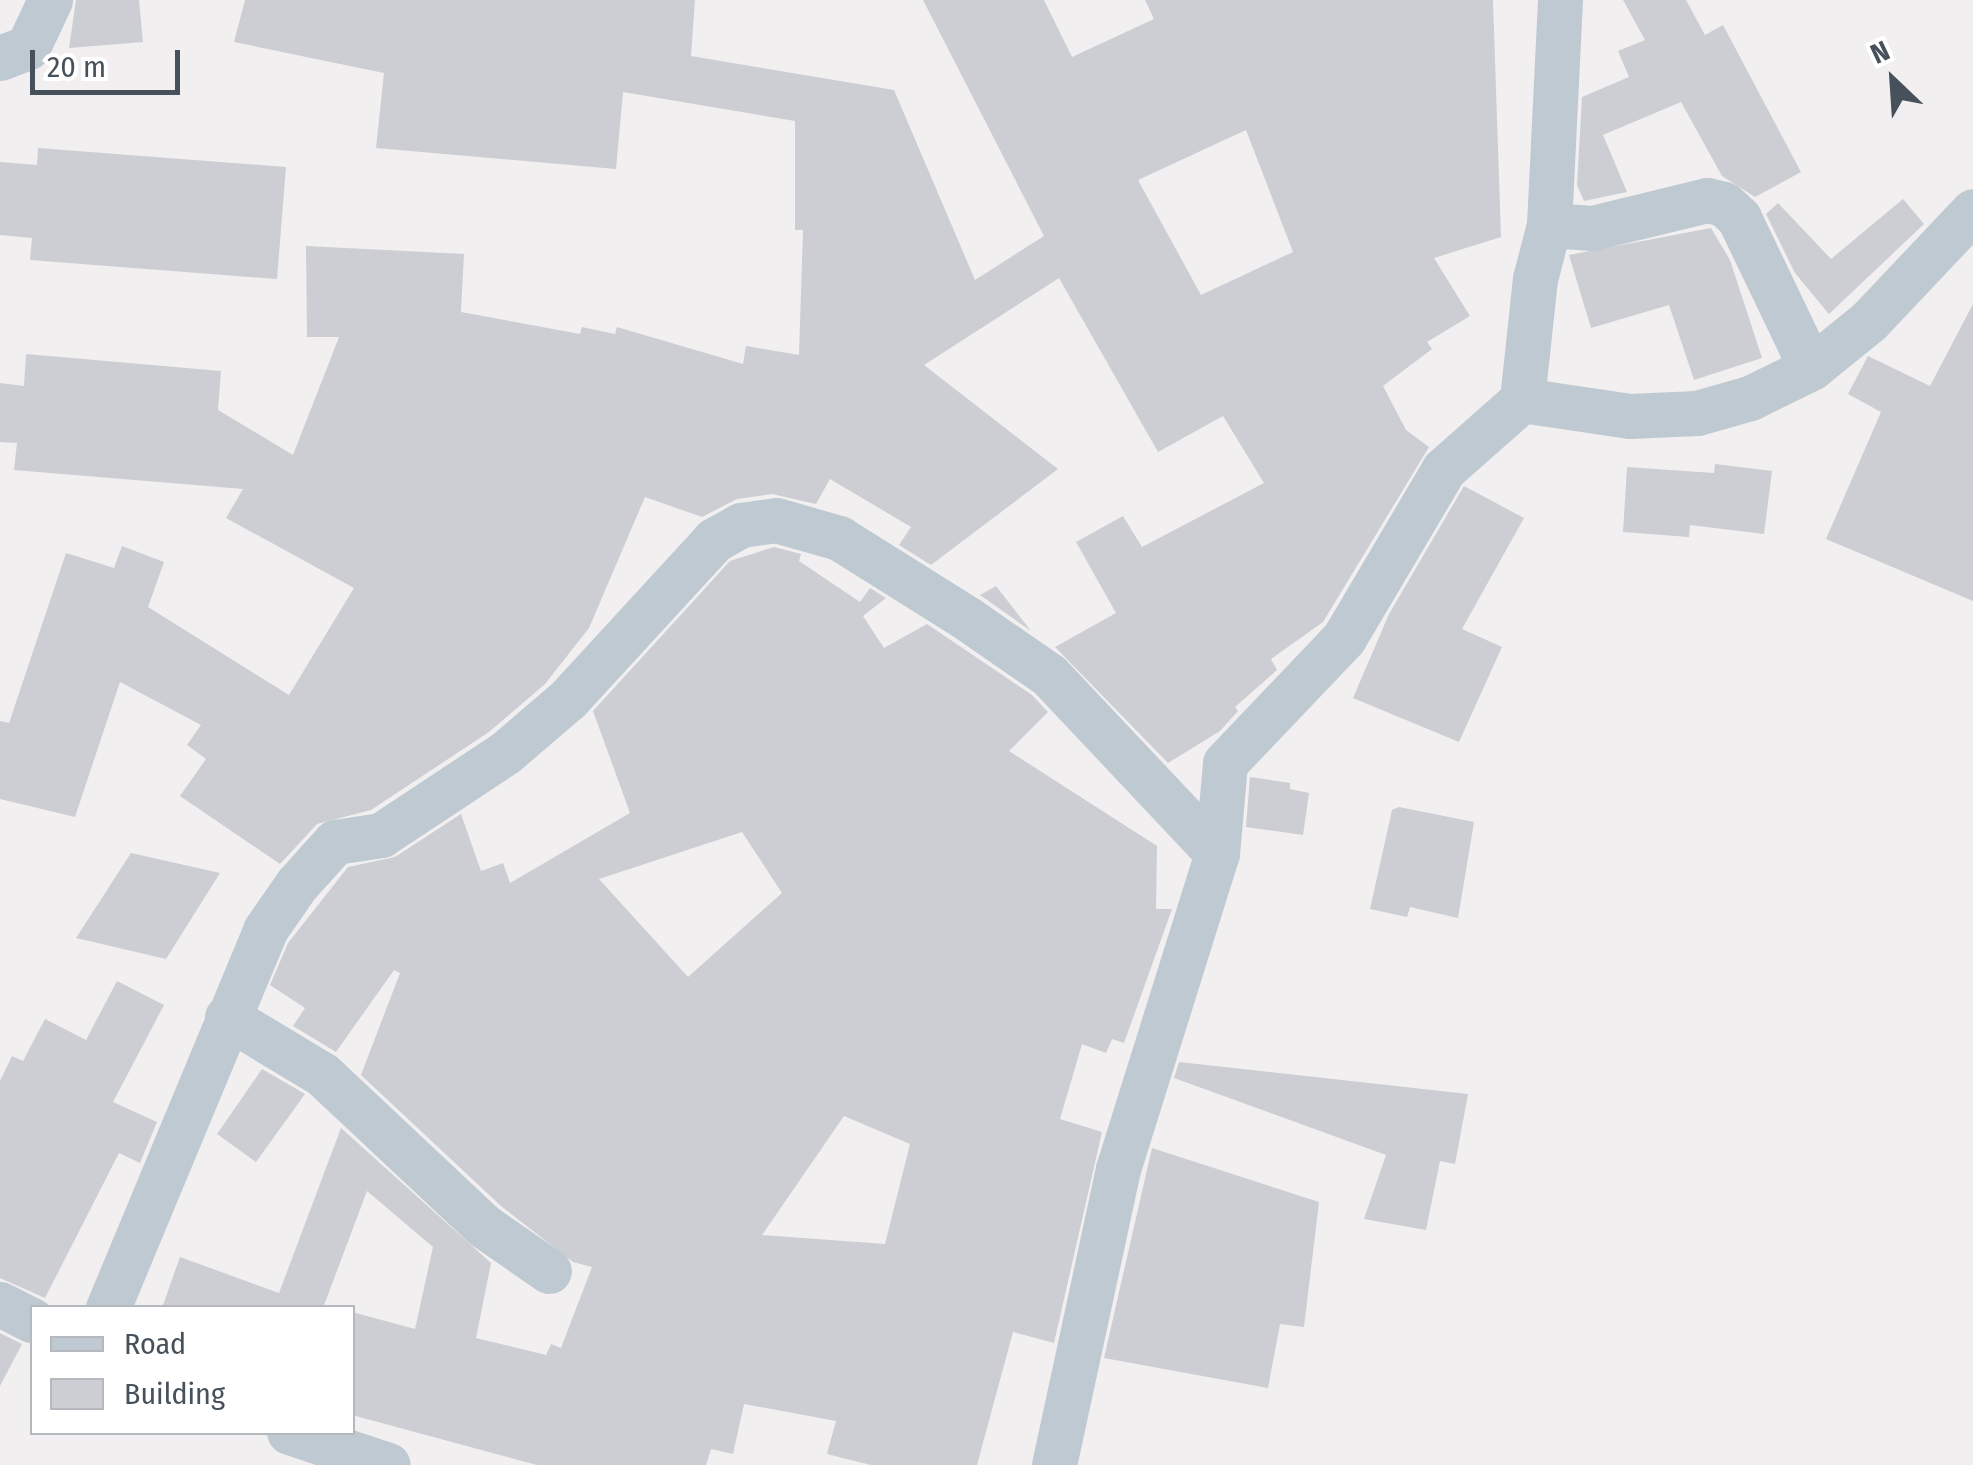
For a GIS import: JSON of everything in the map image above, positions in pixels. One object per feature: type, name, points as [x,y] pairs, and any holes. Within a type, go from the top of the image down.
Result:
[{"type":"street","points":[[0,58],[28,47],[50,0]]},
{"type":"street","points":[[1054,1465],[1118,1169],[1216,853],[1226,762],[1344,638],[1444,469],[1522,400],[1535,279],[1549,224],[1560,0]]},
{"type":"street","points":[[1549,224],[1592,228],[1708,200],[1724,204],[1739,218],[1811,368]]},
{"type":"street","points":[[1522,400],[1630,416],[1697,413],[1750,398],[1811,368],[1932,261],[1973,211]]},
{"type":"street","points":[[109,1305],[226,1016],[265,930],[335,842],[381,835],[505,753],[568,698],[714,540],[741,525],[776,520],[839,538],[984,630],[1049,675],[1216,853]]},
{"type":"street","points":[[226,1016],[322,1074],[484,1226],[548,1271]]},
{"type":"street","points":[[0,1304],[30,1319]]},
{"type":"street","points":[[298,1435],[388,1465]]},
{"type":"building","points":[[76,0],[139,0],[143,42],[69,48]]},
{"type":"building","points":[[245,0],[695,0],[691,56],[894,90],[975,280],[1044,236],[923,0],[1044,0],[1072,57],[1154,19],[1145,0],[1493,0],[1501,237],[1434,258],[1470,316],[1427,342],[1432,349],[1383,386],[1406,430],[1429,447],[1323,622],[1271,659],[1277,670],[1235,707],[1238,711],[1220,731],[1168,763],[1055,647],[1116,613],[1076,542],[1123,516],[1142,547],[1264,483],[1223,416],[1158,452],[1059,278],[924,365],[1058,469],[931,565],[899,545],[911,527],[830,479],[816,504],[772,494],[737,499],[702,517],[645,497],[589,628],[545,684],[489,732],[371,810],[317,824],[280,864],[180,796],[206,759],[187,745],[201,725],[120,682],[75,817],[0,799],[0,721],[9,723],[66,553],[114,568],[122,546],[164,562],[148,607],[289,695],[354,588],[226,518],[243,489],[14,470],[17,443],[0,442],[0,383],[24,386],[26,354],[221,371],[218,410],[293,455],[339,337],[307,337],[306,246],[464,254],[461,312],[580,334],[582,327],[615,334],[617,327],[743,364],[746,346],[799,355],[803,230],[795,230],[795,121],[623,92],[616,169],[376,148],[384,73],[234,42]],"holes":[[[1246,130],[1293,252],[1201,295],[1138,180]]]},
{"type":"building","points":[[1623,0],[1686,0],[1705,35],[1723,25],[1801,172],[1755,197],[1722,176],[1681,102],[1603,135],[1627,192],[1584,201],[1577,185],[1582,97],[1629,77],[1618,51],[1645,40]]},
{"type":"building","points":[[38,148],[286,167],[277,279],[30,260],[32,238],[0,235],[0,162],[37,165]]},
{"type":"building","points":[[1903,199],[1924,224],[1829,314],[1795,273],[1766,214],[1778,203],[1831,259]]},
{"type":"building","points":[[1711,228],[1730,260],[1762,358],[1694,380],[1669,305],[1591,328],[1569,255]]},
{"type":"building","points":[[1973,304],[1973,601],[1826,539],[1881,412],[1848,394],[1868,356],[1930,386]]},
{"type":"building","points":[[1715,464],[1772,471],[1764,534],[1690,525],[1689,537],[1623,532],[1627,467],[1714,473]]},
{"type":"building","points":[[1464,486],[1524,518],[1462,629],[1502,647],[1459,742],[1353,698],[1389,614]]},
{"type":"building","points":[[774,547],[801,554],[799,561],[860,602],[870,588],[886,598],[863,616],[884,648],[927,624],[1032,695],[1048,712],[1009,751],[1157,846],[1156,909],[1172,909],[1124,1043],[1112,1039],[1106,1053],[1082,1044],[1060,1119],[1102,1132],[1054,1343],[1013,1332],[977,1465],[871,1465],[827,1454],[836,1421],[744,1404],[733,1454],[711,1449],[706,1465],[537,1465],[355,1416],[355,1313],[415,1329],[433,1247],[367,1191],[324,1305],[163,1305],[180,1257],[279,1293],[341,1128],[491,1263],[476,1338],[546,1355],[551,1344],[561,1348],[592,1267],[573,1262],[501,1206],[361,1075],[400,973],[394,970],[336,1052],[293,1026],[305,1008],[270,985],[288,943],[348,867],[395,857],[461,814],[481,871],[503,863],[510,883],[630,813],[593,711],[730,561]],"holes":[[[742,832],[782,893],[688,977],[599,879]],[[844,1116],[910,1144],[885,1244],[762,1235]]]},
{"type":"building","points":[[996,586],[1031,631],[980,595]]},
{"type":"building","points":[[1250,777],[1290,783],[1290,789],[1309,793],[1303,835],[1246,827]]},
{"type":"building","points":[[1399,807],[1474,822],[1458,918],[1410,907],[1407,917],[1370,909],[1392,810]]},
{"type":"building","points":[[131,853],[220,873],[166,959],[76,938]]},
{"type":"building","points":[[117,981],[164,1005],[113,1102],[157,1122],[140,1163],[119,1153],[45,1298],[0,1278],[0,1081],[12,1056],[23,1061],[45,1019],[86,1040]]},
{"type":"building","points":[[1179,1062],[1468,1094],[1455,1164],[1440,1161],[1426,1230],[1364,1219],[1386,1155],[1174,1078]]},
{"type":"building","points":[[262,1069],[305,1094],[256,1162],[217,1134]]},
{"type":"building","points":[[1152,1148],[1319,1202],[1304,1327],[1280,1324],[1268,1388],[1104,1358]]},
{"type":"building","points":[[0,1333],[22,1344],[0,1386]]}]
